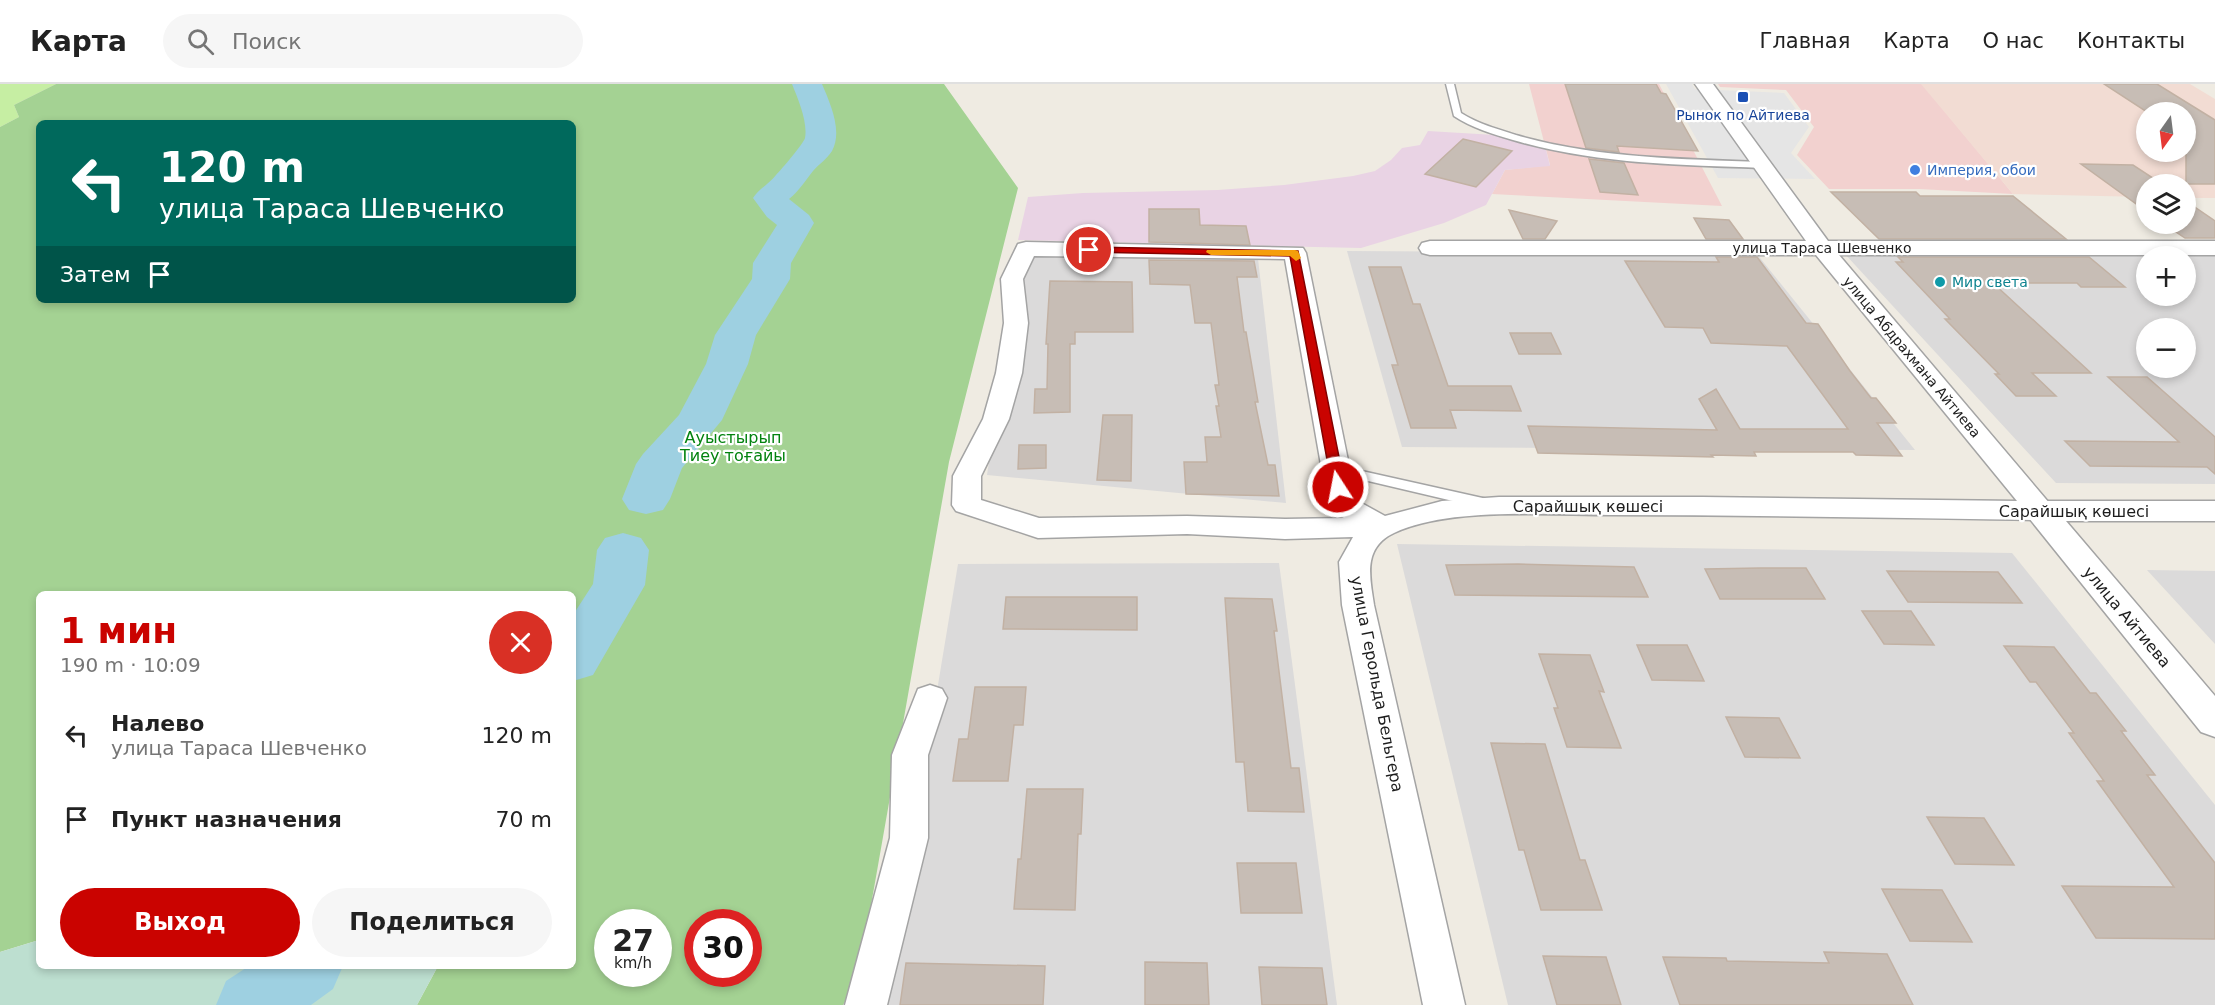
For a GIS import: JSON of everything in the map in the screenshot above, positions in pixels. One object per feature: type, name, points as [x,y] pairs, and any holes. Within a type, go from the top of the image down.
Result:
[{"type":"street","name":"улица Абдрахмана Айтиева","points":[[1704,84],[1822,248],[2040,511]]},
{"type":"street","name":"улица Тараса Шевченко","points":[[1430,248],[2215,248]]},
{"type":"street","name":"Сарайшық көшесі","points":[[1335,469],[1295,253],[1026,249],[1012,279],[1016,323],[1009,373],[996,419],[967,476],[966,505],[1038,528],[1187,525],[1285,529],[1382,527],[1442,510],[1499,506],[2215,511]]},
{"type":"street","points":[[1335,469],[1342,505],[1382,527]]},
{"type":"street","name":"улица Айтиева","points":[[2040,511],[2215,722]]},
{"type":"street","name":"улица Герольда Бельгера","points":[[1382,527],[1364,542],[1353,561],[1358,605],[1444,1005]]},
{"type":"street","points":[[866,1005],[909,838],[910,755],[930,698]]},
{"type":"lane","points":[[1450,84],[1457,114],[1468,122],[1533,143],[1606,157],[1762,165]]},
{"type":"lane","points":[[1335,469],[1499,506]]},
{"type":"shaded area","points":[[1529,84],[1659,84],[1722,206],[1492,194],[1505,170],[1550,165]]},
{"type":"shaded area","points":[[1666,84],[1692,84],[1695,89],[1784,93],[1809,127],[1791,153],[1815,179],[1718,178]]},
{"type":"shaded area","points":[[1718,84],[1922,84],[2013,194],[1919,189],[1829,189],[1797,155],[1814,127],[1786,90],[1720,87]]},
{"type":"shaded area","points":[[1921,84],[2190,84],[2215,99],[2215,198],[2196,198],[2196,174],[2136,174],[2136,197],[2013,194]]},
{"type":"shaded area","points":[[1428,131],[1495,135],[1546,150],[1550,166],[1505,170],[1486,205],[1444,223],[1361,248],[1018,240],[1028,197],[1083,193],[1218,190],[1284,185],[1353,176],[1375,171],[1391,160],[1402,148],[1420,145]]},
{"type":"shaded area","points":[[1021,249],[1257,250],[1286,503],[987,475]]},
{"type":"shaded area","points":[[1347,251],[1756,253],[1915,450],[1402,447]]},
{"type":"shaded area","points":[[1844,253],[2136,255],[2136,306],[2196,306],[2196,255],[2215,255],[2215,484],[2056,483]]},
{"type":"shaded area","points":[[1397,544],[2012,553],[2215,805],[2215,1005],[1508,1005]]},
{"type":"shaded area","points":[[1279,563],[1337,1005],[885,1005],[958,564]]},
{"type":"shaded area","points":[[2147,570],[2215,571],[2215,644]]},
{"type":"green space","points":[[0,84],[56,84],[14,105],[19,117],[0,127]]},
{"type":"green space","name":"Ауыстырып Тиеу тоғайы","points":[[56,84],[944,84],[1018,188],[949,462],[858,979],[843,1005],[417,1005],[436,969],[576,969],[576,591],[36,591],[36,941],[0,952],[0,127],[19,117],[14,105]]},
{"type":"green space","points":[[36,941],[36,969],[436,969],[417,1005],[0,1005],[0,952]]},
{"type":"building","points":[[1565,84],[1656,84],[1661,93],[1666,94],[1698,151],[1617,146],[1619,152],[1586,148]]},
{"type":"building","points":[[2104,84],[2157,84],[2186,102],[2136,102],[2136,105]]},
{"type":"building","points":[[2196,108],[2215,120],[2215,184],[2196,184],[2196,174],[2186,174],[2186,162],[2196,162]]},
{"type":"building","points":[[1463,139],[1512,151],[1476,187],[1425,174]]},
{"type":"building","points":[[1589,159],[1624,163],[1638,195],[1600,192]]},
{"type":"building","points":[[2081,164],[2133,165],[2147,174],[2136,174],[2136,204]]},
{"type":"building","points":[[1831,192],[1916,192],[1920,196],[2013,196],[2066,239],[1879,239]]},
{"type":"building","points":[[2196,208],[2215,221],[2215,238],[2185,238],[2179,234],[2196,234]]},
{"type":"building","points":[[1149,209],[1199,209],[1200,225],[1246,226],[1250,245],[1149,242]]},
{"type":"building","points":[[1509,210],[1557,221],[1545,239],[1523,239]]},
{"type":"building","points":[[1694,218],[1729,220],[1743,239],[1706,239]]},
{"type":"building","points":[[1716,257],[1757,257],[1806,323],[1818,324],[1871,398],[1876,398],[1896,423],[1877,423],[1902,456],[1856,455],[1853,452],[1754,452],[1756,456],[1711,455],[1713,457],[1538,453],[1528,426],[1717,430],[1699,399],[1716,389],[1740,429],[1848,429],[1787,346],[1711,343],[1703,328],[1665,327],[1625,261],[1719,262]]},
{"type":"building","points":[[1898,257],[2089,257],[2125,287],[2081,287],[2077,283],[1993,283],[2091,373],[2032,373],[2056,396],[2016,396],[1995,374],[1999,374],[1945,319],[1950,319],[1896,262],[1903,262]]},
{"type":"building","points":[[1149,260],[1254,261],[1257,277],[1237,277],[1244,332],[1246,332],[1258,402],[1255,402],[1268,465],[1275,465],[1279,496],[1186,494],[1184,462],[1207,462],[1205,437],[1221,437],[1215,385],[1219,385],[1211,323],[1195,323],[1190,285],[1150,284]]},
{"type":"building","points":[[1369,267],[1401,267],[1413,304],[1420,304],[1448,386],[1511,386],[1521,411],[1450,410],[1456,428],[1411,428],[1392,365],[1398,365]]},
{"type":"building","points":[[1050,281],[1132,282],[1133,332],[1075,332],[1075,344],[1070,344],[1070,412],[1034,413],[1035,389],[1047,389],[1048,344],[1046,344]]},
{"type":"building","points":[[1510,333],[1551,333],[1561,354],[1519,354]]},
{"type":"building","points":[[2108,377],[2136,377],[2148,378],[2215,437],[2215,474],[2207,467],[2090,466],[2065,441],[2179,442]]},
{"type":"building","points":[[1103,415],[1132,415],[1131,481],[1097,480]]},
{"type":"building","points":[[1019,445],[1046,445],[1046,468],[1018,469]]},
{"type":"building","points":[[1446,565],[1634,567],[1648,597],[1455,595]]},
{"type":"building","points":[[1806,568],[1825,599],[1720,599],[1705,569]]},
{"type":"building","points":[[1887,571],[1998,572],[2022,603],[1908,602]]},
{"type":"building","points":[[1006,597],[1137,597],[1137,630],[1003,629]]},
{"type":"building","points":[[1225,598],[1272,599],[1291,768],[1299,768],[1304,812],[1248,811],[1244,762],[1236,762]]},
{"type":"building","points":[[1862,611],[1911,611],[1934,645],[1884,644]]},
{"type":"building","points":[[1637,645],[1687,645],[1704,681],[1652,680]]},
{"type":"building","points":[[2004,646],[2054,647],[2090,693],[2096,693],[2126,731],[2121,731],[2155,775],[2147,775],[2215,863],[2215,939],[2096,938],[2062,886],[2174,887],[2097,781],[2104,781],[2069,733],[2074,733],[2036,682],[2030,682]]},
{"type":"building","points":[[1539,654],[1590,655],[1604,692],[1599,691],[1621,748],[1567,747],[1554,708],[1558,708]]},
{"type":"building","points":[[975,687],[1026,687],[1023,725],[1014,725],[1008,781],[953,781],[959,739],[968,739]]},
{"type":"building","points":[[1726,717],[1779,718],[1800,758],[1745,757]]},
{"type":"building","points":[[1491,743],[1545,744],[1580,860],[1585,860],[1602,910],[1541,910],[1524,850],[1519,850]]},
{"type":"building","points":[[1027,789],[1083,789],[1081,834],[1078,834],[1075,910],[1014,909]]},
{"type":"building","points":[[1927,817],[1984,818],[2014,865],[1955,864]]},
{"type":"building","points":[[1237,863],[1296,863],[1302,913],[1241,913]]},
{"type":"building","points":[[1882,889],[1942,890],[1972,942],[1910,941]]},
{"type":"building","points":[[1824,952],[1887,954],[1913,1005],[1680,1005],[1663,957],[1829,963]]},
{"type":"building","points":[[1543,956],[1606,957],[1621,1005],[1557,1005]]},
{"type":"building","points":[[1145,962],[1207,963],[1209,1005],[1145,1005]]},
{"type":"building","points":[[906,963],[1045,966],[1043,1005],[900,1005]]},
{"type":"building","points":[[1259,967],[1322,968],[1327,1005],[1262,1005]]},
{"type":"waterway","points":[[646,499],[660,464],[699,420],[727,364],[736,335],[771,279],[772,263],[796,223],[779,210],[770,198],[788,183],[801,164],[816,150],[821,137],[815,103],[807,84]]},
{"type":"waterway","points":[[576,655],[619,585],[623,550]]},
{"type":"waterway","points":[[252,1005],[304,969]]},
{"type":"slow traffic","points":[[1211,252],[1295,253],[1296,258]]},
{"type":"place","name":"Рынок по Айтиева","points":[[1743,97]]},
{"type":"place","name":"Империя, обои","points":[[1915,170]]},
{"type":"place","name":"Мир света","points":[[1940,282]]},
{"type":"route","points":[[1089,250],[1295,253],[1338,487]]}]
